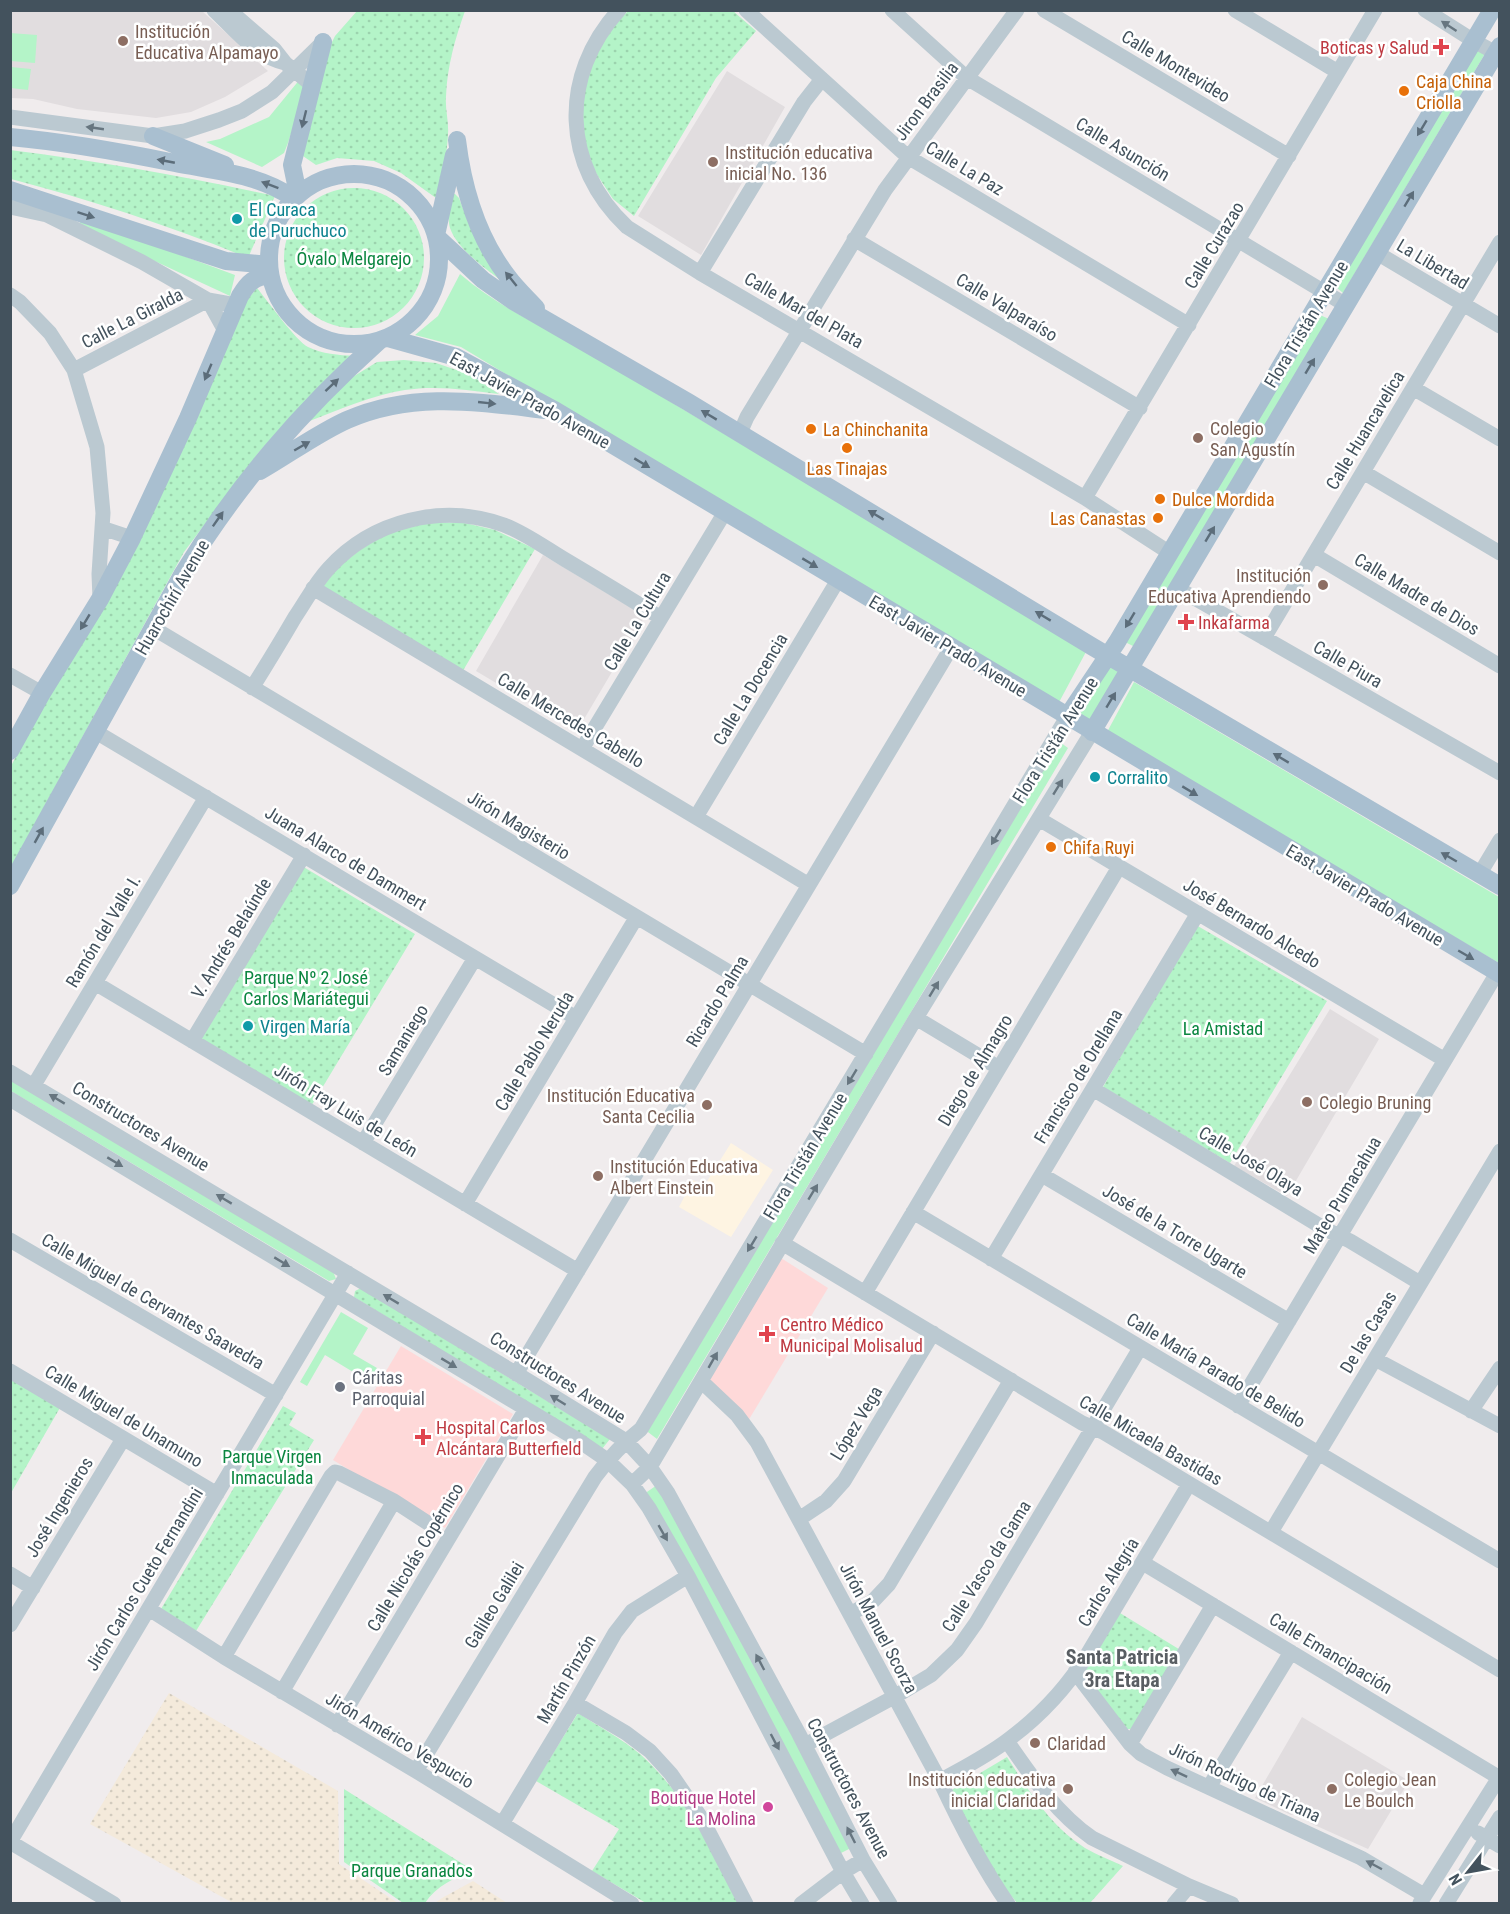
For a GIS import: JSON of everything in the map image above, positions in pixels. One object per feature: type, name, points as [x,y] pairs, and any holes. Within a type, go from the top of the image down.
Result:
[{"type":"main road","name":"Flora Tristán Avenue","points":[[1067,717],[1170,553],[1492,10]]},
{"type":"main road","points":[[296,196],[292,165],[323,42]]},
{"type":"main road","name":"Flora Tristán Avenue","points":[[1092,732],[1498,49]]},
{"type":"main road","points":[[153,136],[218,161],[244,176]]},
{"type":"main road","points":[[10,137],[121,152],[244,176],[296,196]]},
{"type":"main road","points":[[569,332],[539,311],[523,294],[508,277],[484,238],[467,197],[457,140],[437,237],[439,268],[432,296],[421,313],[406,327],[384,339],[359,345],[338,343],[319,337],[302,326],[287,311],[276,294],[270,269],[269,247],[273,231],[280,215],[296,196],[315,182],[335,175],[357,173],[378,177],[398,185],[415,198],[428,216],[437,237],[498,291],[1500,886]]},
{"type":"main road","points":[[10,191],[226,261],[270,269]]},
{"type":"main road","points":[[10,191],[47,215]]},
{"type":"main road","points":[[10,751],[42,693],[100,599],[132,538],[188,418],[236,305],[247,285],[270,269]]},
{"type":"main road","name":"East Javier Prado Avenue","points":[[384,339],[456,357],[556,411],[1498,974]]},
{"type":"main road","name":"Huarochirí Avenue","points":[[10,886],[205,537],[288,430],[315,401],[384,339]]},
{"type":"main road","points":[[251,476],[345,421],[386,408],[433,400],[479,402],[556,411]]},
{"type":"street","points":[[214,10],[258,52],[289,67]]},
{"type":"street","points":[[229,10],[274,49],[289,67],[312,85]]},
{"type":"street","name":"Calle Mar del Plata","points":[[619,10],[597,38],[586,60],[576,110],[577,136],[581,156],[596,191],[620,221],[700,273],[1085,498],[1170,553]]},
{"type":"street","name":"Calle La Paz","points":[[746,10],[908,157],[1189,325]]},
{"type":"street","name":"Calle Asunción","points":[[892,10],[967,78],[1346,305]]},
{"type":"street","name":"Jiron Brasilia","points":[[740,433],[747,417],[854,239],[908,157],[1017,10]]},
{"type":"street","name":"Calle Montevideo","points":[[1044,10],[1289,156]]},
{"type":"street","points":[[1235,10],[1338,72]]},
{"type":"street","name":"Calle Curazao","points":[[1085,498],[1375,10]]},
{"type":"street","points":[[1425,10],[1474,41],[1498,49]]},
{"type":"street","points":[[10,117],[153,136],[185,131],[242,111],[272,92],[289,67],[323,42]]},
{"type":"street","points":[[700,273],[804,102],[822,79]]},
{"type":"street","points":[[10,207],[47,215],[142,262],[208,300],[236,305]]},
{"type":"street","name":"Calle Valparaíso","points":[[854,239],[1140,408]]},
{"type":"street","name":"Calle Huancavelica","points":[[1264,638],[1500,242]]},
{"type":"street","name":"La Libertad","points":[[1377,253],[1500,326]]},
{"type":"street","points":[[10,296],[20,302],[50,333],[74,370],[97,447],[103,513],[99,574],[100,599]]},
{"type":"street","points":[[208,300],[225,331]]},
{"type":"street","name":"Calle La Giralda","points":[[74,370],[208,300]]},
{"type":"street","points":[[1413,388],[1500,440]]},
{"type":"street","points":[[1363,472],[1500,553]]},
{"type":"street","name":"Calle La Cultura","points":[[582,749],[725,512]]},
{"type":"street","points":[[252,687],[314,588],[327,570],[344,553],[391,525],[431,516],[467,516],[493,522],[519,532],[661,618]]},
{"type":"street","points":[[102,528],[132,538]]},
{"type":"street","name":"Calle Madre de Dios","points":[[1314,555],[1500,666]]},
{"type":"street","name":"Calle La Docencia","points":[[696,817],[838,580]]},
{"type":"street","name":"Calle Mercedes Cabello","points":[[314,588],[809,885]]},
{"type":"street","name":"Calle Piura","points":[[1178,588],[1500,773]]},
{"type":"street","name":"Jirón Magisterio","points":[[153,628],[866,1054]]},
{"type":"street","name":"Ricardo Palma","points":[[516,1374],[951,648]]},
{"type":"street","points":[[10,675],[42,693]]},
{"type":"street","name":"Flora Tristán Avenue","points":[[607,1460],[641,1429],[1067,717]]},
{"type":"street","name":"Juana Alarco de Dammert","points":[[96,732],[576,1018]]},
{"type":"street","name":"Flora Tristán Avenue","points":[[632,1484],[650,1467],[916,1018],[1092,732]]},
{"type":"street","name":"Ramón del Valle I.","points":[[34,1085],[206,797]]},
{"type":"street","name":"José Bernardo Alcedo","points":[[1039,819],[1445,1060]]},
{"type":"street","points":[[1479,874],[1500,840]]},
{"type":"street","name":"V. Andrés Belaúnde","points":[[192,1041],[304,855]]},
{"type":"street","name":"Diego de Almagro","points":[[865,1293],[1119,867]]},
{"type":"street","name":"Francisco de Orellana","points":[[991,1259],[1198,913]]},
{"type":"street","name":"Calle Pablo Neruda","points":[[465,1204],[636,918]]},
{"type":"street","name":"Samaniego","points":[[363,1143],[476,958]]},
{"type":"street","name":"Mateo Pumacahua","points":[[1238,1406],[1498,974]]},
{"type":"street","name":"Jirón Fray Luis de León","points":[[95,983],[578,1271]]},
{"type":"street","points":[[916,1018],[999,1068]]},
{"type":"street","name":"Constructores Avenue","points":[[10,1072],[626,1441],[650,1467],[668,1493],[805,1745],[863,1860],[890,1904]]},
{"type":"street","name":"Calle José Olaya","points":[[1093,1089],[1325,1229],[1420,1283]]},
{"type":"street","points":[[10,1099],[607,1460],[632,1484],[649,1508],[688,1576],[862,1904]]},
{"type":"street","name":"De las Casas","points":[[1271,1532],[1500,1151]]},
{"type":"street","name":"José de la Torre Ugarte","points":[[1042,1175],[1289,1321]]},
{"type":"street","name":"Calle María Parado de Belido","points":[[913,1212],[1500,1562]]},
{"type":"street","name":"Calle Miguel de Cervantes Saavedra","points":[[10,1240],[276,1395]]},
{"type":"street","name":"Calle Micaela Bastidas","points":[[782,1243],[1500,1670]]},
{"type":"street","name":"Jirón Carlos Cueto Fernandini","points":[[11,1842],[348,1273]]},
{"type":"street","name":"López Vega","points":[[799,1519],[819,1507],[839,1489],[933,1333]]},
{"type":"street","name":"Calle Vasco da Gama","points":[[805,1745],[922,1681],[941,1666],[967,1637],[1140,1348]]},
{"type":"street","points":[[1375,1359],[1500,1426]]},
{"type":"street","points":[[1471,1411],[1500,1368]]},
{"type":"street","name":"Calle Miguel de Unamuno","points":[[10,1371],[217,1494]]},
{"type":"street","points":[[850,1614],[873,1601],[889,1584],[1011,1380]]},
{"type":"street","name":"Jirón Manuel Scorza","points":[[701,1381],[737,1415],[757,1442],[940,1781],[966,1836],[1008,1904]]},
{"type":"street","name":"Calle Nicolás Copérnico","points":[[337,1725],[526,1409]]},
{"type":"street","name":"José Ingenieros","points":[[10,1625],[123,1439]]},
{"type":"street","name":"Galileo Galilei","points":[[416,1771],[607,1460]]},
{"type":"street","points":[[224,1657],[335,1472],[394,1501],[434,1527]]},
{"type":"street","name":"Carlos Alegría","points":[[940,1781],[1007,1741],[1040,1712],[1075,1672],[1189,1484]]},
{"type":"street","points":[[282,1692],[394,1501]]},
{"type":"street","name":"Calle Emancipación","points":[[1143,1563],[1499,1777]]},
{"type":"street","points":[[10,1574],[33,1588]]},
{"type":"street","name":"Martín Pinzón","points":[[502,1824],[615,1633],[632,1611],[688,1576]]},
{"type":"street","points":[[1130,1744],[1213,1605]]},
{"type":"street","name":"Jirón Américo Vespucio","points":[[149,1609],[224,1657],[416,1771],[632,1904]]},
{"type":"street","points":[[1209,1787],[1291,1652]]},
{"type":"street","name":"Jirón Rodrigo de Triana","points":[[1075,1672],[1130,1744],[1149,1759],[1361,1858],[1422,1899]]},
{"type":"street","points":[[575,1703],[626,1733],[650,1751],[671,1774],[702,1819],[746,1904]]},
{"type":"street","points":[[1007,1741],[1057,1809],[1079,1829],[1092,1838],[1189,1886],[1232,1904]]},
{"type":"street","points":[[1422,1899],[1499,1777]]},
{"type":"street","points":[[1446,1904],[1493,1842],[1500,1817]]},
{"type":"street","points":[[1468,1826],[1493,1842]]},
{"type":"street","points":[[11,1842],[114,1904]]},
{"type":"street","points":[[801,1904],[863,1860]]},
{"type":"street","points":[[1174,1904],[1189,1886]]},
{"type":"shaded area","name":"Institución Educativa Alpamayo","points":[[10,11],[202,11],[268,71],[225,97],[191,112],[156,118],[77,109],[33,99],[11,98]]},
{"type":"shaded area","name":"Institución educativa inicial No. 136","points":[[727,71],[785,107],[701,255],[638,216]]},
{"type":"shaded area","points":[[543,555],[645,616],[577,731],[476,671]]},
{"type":"shaded area","name":"Colegio Bruning","points":[[1330,1009],[1379,1039],[1287,1196],[1234,1166]]},
{"type":"shaded area","points":[[731,1143],[773,1170],[731,1237],[679,1207],[693,1180],[704,1186]]},
{"type":"shaded area","name":"Centro Médico Municipal Molisalud","points":[[781,1258],[828,1288],[748,1421],[705,1380]]},
{"type":"shaded area","name":"Hospital Carlos Alcántara Butterfield","points":[[401,1346],[513,1414],[445,1528],[333,1460]]},
{"type":"shaded area","name":"Colegio Jean Le Boulch","points":[[1302,1717],[1409,1781],[1368,1849],[1310,1823],[1307,1814],[1301,1811],[1291,1815],[1255,1798]]},
{"type":"green space","points":[[357,11],[465,11],[448,75],[447,142],[436,198],[401,173],[374,161],[337,158],[316,165],[300,154],[327,52],[335,36]]},
{"type":"green space","points":[[628,11],[733,11],[756,31],[716,78],[634,216],[613,199],[592,167],[582,130],[581,104],[588,68],[606,33]]},
{"type":"green space","points":[[10,33],[37,35],[35,63],[11,61]]},
{"type":"green space","points":[[1482,49],[1486,52],[1343,293],[1336,287],[1475,52]]},
{"type":"green space","points":[[11,67],[31,69],[28,90],[11,88]]},
{"type":"green space","points":[[305,73],[308,79],[284,153],[262,167],[206,142],[220,139],[269,117]]},
{"type":"green space","points":[[10,150],[143,170],[275,196],[248,258],[131,214],[11,179]]},
{"type":"green space","name":"Óvalo Melgarejo","points":[[354,188],[381,194],[393,200],[403,209],[412,219],[418,231],[424,258],[418,285],[412,297],[403,307],[393,316],[381,322],[354,328],[327,322],[315,316],[305,307],[296,297],[290,285],[284,258],[290,231],[296,219],[305,209],[315,200],[327,194]]},
{"type":"green space","points":[[451,194],[459,198],[470,227],[505,283],[473,258],[454,236],[449,220]]},
{"type":"green space","points":[[81,218],[235,275],[230,296],[79,226]]},
{"type":"green space","points":[[460,274],[487,295],[516,313],[577,346],[1087,650],[1057,706],[461,347],[415,335],[438,316]]},
{"type":"green space","points":[[257,288],[289,329],[308,347],[325,353],[354,356],[290,418],[259,452],[184,552],[11,867],[11,766],[169,469],[246,301]]},
{"type":"green space","points":[[1320,315],[1329,319],[1135,647],[1125,642]]},
{"type":"green space","points":[[404,360],[436,363],[471,375],[499,394],[440,388],[405,390],[368,399],[307,422],[351,378],[377,362]]},
{"type":"green space","points":[[430,522],[465,523],[495,530],[535,549],[461,674],[321,589],[338,567],[391,530]]},
{"type":"green space","points":[[1106,662],[1121,674],[1091,723],[1076,710]]},
{"type":"green space","points":[[1134,682],[1499,897],[1499,963],[1106,734]]},
{"type":"green space","points":[[1057,740],[1068,748],[657,1439],[644,1429]]},
{"type":"green space","name":"Parque Nº 2 José Carlos Mariátegui","points":[[302,866],[415,934],[310,1108],[198,1040]]},
{"type":"green space","name":"La Amistad","points":[[1196,925],[1327,1001],[1230,1163],[1103,1087]]},
{"type":"green space","points":[[10,1078],[333,1271],[336,1279],[329,1281],[11,1091]]},
{"type":"green space","points":[[361,1288],[610,1439],[602,1449],[354,1297],[355,1291]]},
{"type":"green space","points":[[341,1312],[368,1328],[353,1354],[377,1368],[368,1381],[325,1355],[307,1386],[300,1382]]},
{"type":"green space","points":[[11,1378],[61,1406],[11,1493]]},
{"type":"green space","name":"Parque Virgen Inmaculada","points":[[283,1406],[296,1413],[289,1425],[314,1440],[196,1631],[161,1609]]},
{"type":"green space","points":[[657,1485],[853,1847],[841,1853],[644,1494]]},
{"type":"green space","points":[[1120,1613],[1182,1651],[1131,1729],[1127,1729],[1086,1676],[1086,1670]]},
{"type":"green space","points":[[578,1713],[633,1748],[671,1787],[696,1824],[739,1903],[646,1903],[592,1871],[619,1829],[536,1781]]},
{"type":"green space","points":[[1007,1757],[1041,1807],[1061,1829],[1085,1848],[1123,1866],[1090,1903],[1017,1903],[993,1873],[950,1791]]},
{"type":"green space","name":"Parque Granados","points":[[344,1789],[474,1871],[446,1883],[425,1903],[403,1903],[344,1862]]},
{"type":"sand","points":[[169,1693],[338,1791],[339,1864],[398,1903],[233,1903],[90,1824]]},
{"type":"sand","points":[[473,1881],[507,1903],[435,1903],[442,1898]]},
{"type":"place","name":"Institución Educativa Alpamayo","points":[[123,41]]},
{"type":"place","name":"Boticas y Salud","points":[[1441,47]]},
{"type":"place","name":"Caja China Criolla","points":[[1404,91]]},
{"type":"place","name":"Institución educativa inicial No. 136","points":[[713,162]]},
{"type":"place","name":"El Curaca de Puruchuco","points":[[237,219]]},
{"type":"place","name":"La Chinchanita","points":[[811,429]]},
{"type":"place","name":"Colegio San Agustín","points":[[1198,438]]},
{"type":"place","name":"Las Tinajas","points":[[847,448]]},
{"type":"place","name":"Dulce Mordida","points":[[1160,499]]},
{"type":"place","name":"Las Canastas","points":[[1158,518]]},
{"type":"place","name":"Institución Educativa Aprendiendo","points":[[1323,585]]},
{"type":"place","name":"Inkafarma","points":[[1186,622]]},
{"type":"place","name":"Corralito","points":[[1095,777]]},
{"type":"place","name":"Chifa Ruyi","points":[[1051,847]]},
{"type":"place","name":"Virgen María","points":[[248,1026]]},
{"type":"place","name":"Colegio Bruning","points":[[1307,1102]]},
{"type":"place","name":"Institución Educativa Santa Cecilia","points":[[707,1105]]},
{"type":"place","name":"Institución Educativa Albert Einstein","points":[[598,1176]]},
{"type":"place","name":"Centro Médico Municipal Molisalud","points":[[767,1334]]},
{"type":"place","name":"Cáritas Parroquial","points":[[340,1387]]},
{"type":"place","name":"Hospital Carlos Alcántara Butterfield","points":[[423,1437]]},
{"type":"place","name":"Claridad","points":[[1035,1743]]},
{"type":"place","name":"Institución educativa inicial Claridad","points":[[1068,1789]]},
{"type":"place","name":"Colegio Jean Le Boulch","points":[[1332,1789]]},
{"type":"place","name":"Boutique Hotel La Molina","points":[[768,1807]]},
{"type":"district","name":"Santa Patricia 3ra Etapa","points":[[1122,1668]]}]
